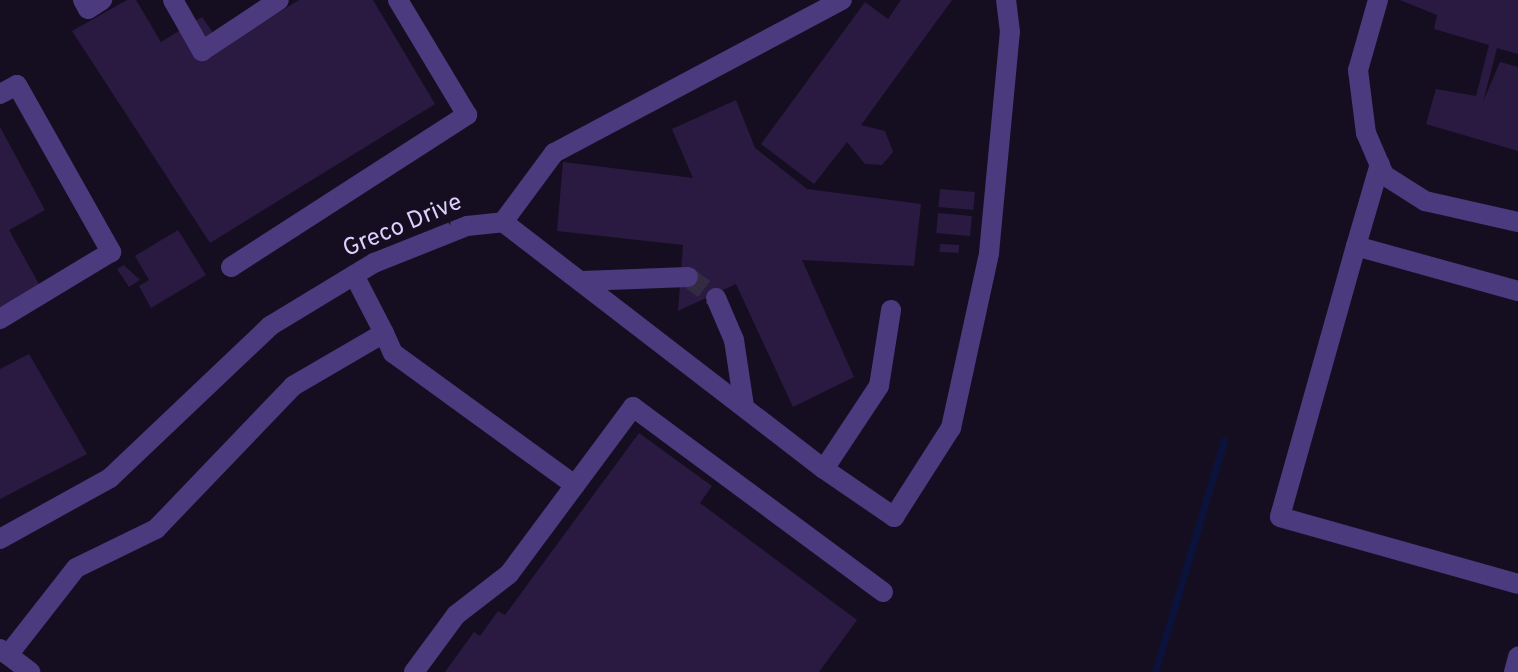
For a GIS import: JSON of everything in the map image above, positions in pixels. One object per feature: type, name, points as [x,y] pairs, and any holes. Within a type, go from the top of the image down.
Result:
[{"type":"street","points":[[83,0],[88,9],[102,0]]},
{"type":"street","points":[[173,0],[202,51],[274,1]]},
{"type":"street","points":[[231,267],[467,115],[398,0]]},
{"type":"street","points":[[842,0],[554,153],[503,222],[824,469],[894,517],[951,428],[989,253],[1010,32],[1006,0]]},
{"type":"street","points":[[1378,0],[1358,70],[1366,133],[1382,170],[1425,201],[1518,222]]},
{"type":"street","points":[[0,94],[17,85],[111,252],[0,319]]},
{"type":"street","points":[[1382,170],[1356,246],[1280,517],[1518,584]]},
{"type":"street","name":"Greco Drive","points":[[0,539],[110,478],[270,326],[354,275],[467,226],[503,222]]},
{"type":"street","points":[[1356,246],[1518,291]]},
{"type":"street","points":[[354,275],[393,353],[575,485]]},
{"type":"street","points":[[582,281],[688,277]]},
{"type":"street","points":[[716,298],[734,340],[744,406]]},
{"type":"street","points":[[824,469],[879,386],[891,310]]},
{"type":"street","points":[[30,672],[4,652],[76,568],[156,529],[293,386],[384,333]]},
{"type":"street","points":[[414,672],[456,615],[509,574],[633,407],[883,592]]},
{"type":"street","points":[[1514,672],[1518,657]]},
{"type":"building","points":[[127,0],[136,0],[161,42],[202,17],[223,47],[299,0],[373,0],[435,104],[210,243],[72,31]]},
{"type":"building","points":[[901,0],[952,0],[861,125],[885,131],[893,152],[882,165],[865,164],[847,142],[814,184],[761,144],[865,2],[888,19]]},
{"type":"building","points":[[1400,0],[1518,0],[1518,54],[1497,48],[1483,102],[1500,62],[1518,67],[1518,151],[1426,124],[1436,89],[1476,96],[1489,45],[1434,29],[1437,15]]},
{"type":"building","points":[[736,100],[755,148],[807,189],[921,204],[914,266],[802,260],[854,377],[793,407],[736,284],[678,311],[683,245],[557,231],[563,162],[693,178],[672,129]]},
{"type":"building","points":[[0,127],[45,210],[9,230],[40,286],[0,307]]},
{"type":"building","points":[[940,189],[975,192],[973,210],[938,207]]},
{"type":"building","points":[[938,213],[972,216],[970,236],[936,233]]},
{"type":"building","points":[[178,230],[206,275],[151,308],[139,286],[149,280],[135,256]]},
{"type":"building","points":[[940,244],[959,245],[959,253],[940,252]]},
{"type":"building","points":[[124,265],[140,280],[129,287],[117,269]]},
{"type":"building","points":[[29,354],[87,454],[0,499],[0,369]]},
{"type":"building","points":[[639,433],[712,486],[700,503],[857,620],[819,672],[445,672],[474,632],[480,636],[498,611],[505,615]]},
{"type":"waterway","points":[[1155,672],[1224,440]]},
{"type":"tunnel","points":[[688,277],[716,298]]}]
